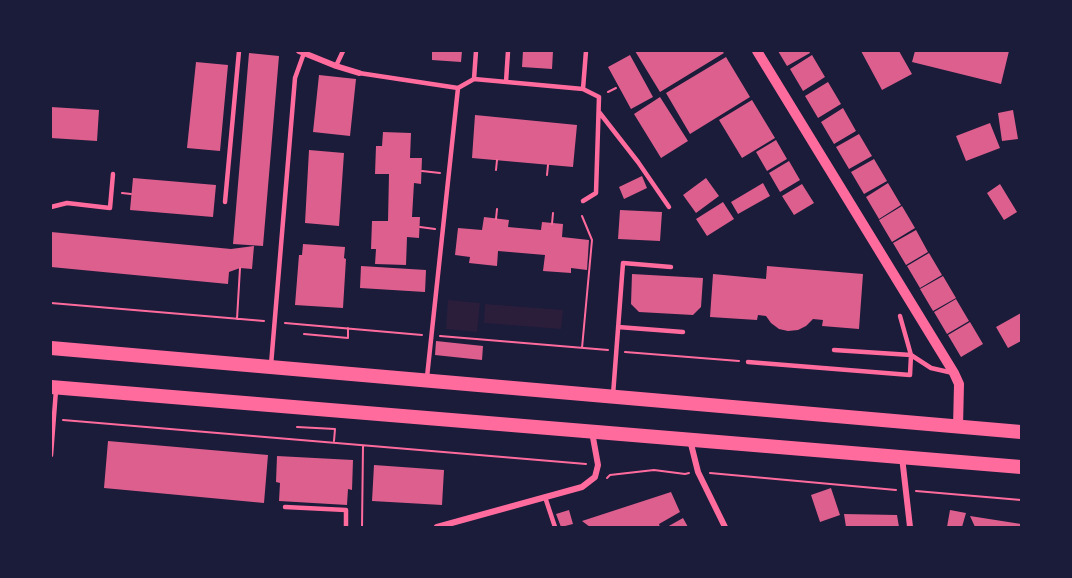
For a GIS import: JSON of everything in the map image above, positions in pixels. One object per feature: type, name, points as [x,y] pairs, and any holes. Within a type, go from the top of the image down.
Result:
[{"type":"main road","points":[[51,348],[1021,432]]},
{"type":"main road","points":[[54,387],[1021,467]]},
{"type":"street","points":[[757,51],[954,373],[959,384],[958,427]]},
{"type":"street","points":[[302,52],[359,73]]},
{"type":"street","points":[[436,527],[582,487],[595,477],[598,465],[592,432]]},
{"type":"street","points":[[690,440],[698,472],[725,527]]},
{"type":"street","points":[[902,457],[910,527]]},
{"type":"lane","points":[[225,202],[239,51]]},
{"type":"lane","points":[[336,66],[343,51]]},
{"type":"lane","points":[[474,79],[476,51]]},
{"type":"lane","points":[[506,82],[508,51]]},
{"type":"lane","points":[[583,89],[586,51]]},
{"type":"lane","points":[[270,367],[294,78],[302,52]]},
{"type":"lane","points":[[359,73],[458,88],[474,79],[583,89],[599,97],[596,193],[583,201]]},
{"type":"lane","points":[[427,381],[458,88]]},
{"type":"lane","points":[[599,112],[669,207]]},
{"type":"lane","points":[[51,207],[67,203],[110,208],[113,174]]},
{"type":"lane","points":[[613,397],[623,263],[671,267]]},
{"type":"lane","points":[[748,362],[910,375],[911,355],[900,316]]},
{"type":"lane","points":[[618,327],[683,332]]},
{"type":"lane","points":[[834,350],[911,355],[931,368],[954,373]]},
{"type":"lane","points":[[51,455],[54,387]]},
{"type":"lane","points":[[545,497],[555,527]]},
{"type":"lane","points":[[285,507],[346,510],[346,527]]},
{"type":"path","points":[[496,170],[497,160]]},
{"type":"path","points":[[547,175],[548,165]]},
{"type":"path","points":[[422,171],[448,174]]},
{"type":"path","points":[[496,219],[497,209]]},
{"type":"path","points":[[552,224],[553,213]]},
{"type":"path","points":[[582,216],[592,240],[582,348]]},
{"type":"path","points":[[420,227],[443,230]]},
{"type":"path","points":[[237,319],[240,268]]},
{"type":"path","points":[[51,303],[748,362]]},
{"type":"path","points":[[304,334],[348,338],[348,328]]},
{"type":"path","points":[[54,419],[598,465],[610,475]]},
{"type":"path","points":[[297,427],[335,429],[334,443]]},
{"type":"path","points":[[362,527],[363,445]]},
{"type":"path","points":[[605,478],[610,475],[654,470],[685,474],[698,472],[1021,500]]},
{"type":"shaded area","points":[[448,300],[480,303],[477,332],[446,329]]},
{"type":"shaded area","points":[[485,304],[563,310],[561,329],[484,323]]},
{"type":"building","points":[[432,51],[462,51],[461,62],[432,60]]},
{"type":"building","points":[[523,51],[553,51],[552,69],[522,67]]},
{"type":"building","points":[[635,51],[722,51],[724,53],[660,92]]},
{"type":"building","points":[[778,51],[809,51],[810,53],[787,66]]},
{"type":"building","points":[[861,51],[899,51],[912,74],[882,90]]},
{"type":"building","points":[[915,51],[1009,51],[1001,84],[912,62]]},
{"type":"building","points":[[249,53],[279,56],[263,246],[233,244]]},
{"type":"building","points":[[630,55],[653,97],[631,109],[608,67]]},
{"type":"building","points":[[812,55],[825,77],[803,91],[790,69]]},
{"type":"building","points":[[726,57],[750,97],[690,134],[666,93]]},
{"type":"building","points":[[196,62],[228,65],[220,151],[187,148]]},
{"type":"building","points":[[319,75],[356,79],[350,136],[313,132]]},
{"type":"building","points":[[828,82],[841,104],[818,118],[805,96]]},
{"type":"building","points":[[660,97],[688,141],[661,158],[634,114]]},
{"type":"building","points":[[752,100],[775,138],[742,158],[719,120]]},
{"type":"building","points":[[51,107],[99,110],[97,141],[51,138]]},
{"type":"building","points":[[843,108],[856,131],[834,144],[821,122]]},
{"type":"building","points":[[1013,110],[1018,139],[1002,141],[998,113]]},
{"type":"building","points":[[475,115],[577,125],[573,167],[472,158]]},
{"type":"building","points":[[990,123],[1000,148],[966,161],[956,136]]},
{"type":"building","points":[[383,132],[411,133],[410,158],[422,158],[421,184],[414,183],[412,217],[420,217],[419,238],[407,237],[406,265],[375,264],[376,249],[371,249],[372,221],[388,221],[389,174],[375,174],[376,146],[382,146]]},
{"type":"building","points":[[859,134],[872,156],[849,169],[836,147]]},
{"type":"building","points":[[776,140],[787,159],[767,171],[756,152]]},
{"type":"building","points":[[309,150],[344,153],[339,226],[305,223]]},
{"type":"building","points":[[874,159],[887,181],[864,194],[851,172]]},
{"type":"building","points":[[789,161],[800,180],[780,192],[769,173]]},
{"type":"building","points":[[642,176],[647,188],[624,199],[619,187]]},
{"type":"building","points":[[133,178],[216,185],[213,217],[130,210]]},
{"type":"building","points":[[706,178],[719,196],[696,213],[683,195]]},
{"type":"building","points":[[763,183],[770,196],[738,214],[731,202]]},
{"type":"building","points":[[888,183],[901,205],[879,219],[866,197]]},
{"type":"building","points":[[802,184],[814,203],[794,215],[782,196]]},
{"type":"building","points":[[1000,184],[1017,212],[1004,220],[987,193]]},
{"type":"building","points":[[723,202],[734,219],[707,236],[696,219]]},
{"type":"building","points":[[902,206],[915,228],[892,242],[879,220]]},
{"type":"building","points":[[620,210],[662,212],[660,241],[618,239]]},
{"type":"building","points":[[484,217],[509,220],[508,227],[541,230],[542,222],[563,224],[562,237],[589,240],[587,270],[571,268],[571,273],[543,271],[545,255],[498,251],[497,266],[469,263],[470,257],[455,255],[458,228],[482,230]]},
{"type":"building","points":[[916,230],[928,252],[906,265],[893,243]]},
{"type":"building","points":[[51,232],[231,249],[254,246],[252,269],[240,268],[229,272],[228,284],[51,267]]},
{"type":"building","points":[[303,244],[345,247],[343,308],[295,305],[299,255],[302,255]]},
{"type":"building","points":[[929,253],[942,275],[920,288],[907,266]]},
{"type":"building","points":[[361,266],[426,270],[425,292],[360,288]]},
{"type":"building","points":[[767,266],[863,274],[859,329],[822,326],[823,320],[813,319],[798,330],[788,331],[779,329],[766,316],[758,315],[757,320],[710,317],[713,274],[766,279]]},
{"type":"building","points":[[632,274],[703,278],[701,307],[693,315],[639,312],[631,304]]},
{"type":"building","points":[[943,276],[956,298],[933,311],[920,289]]},
{"type":"building","points":[[956,299],[969,321],[947,334],[934,312]]},
{"type":"building","points":[[1021,313],[1021,341],[1008,348],[996,327]]},
{"type":"building","points":[[970,322],[983,344],[961,357],[948,335]]},
{"type":"building","points":[[436,341],[483,346],[482,360],[435,355]]},
{"type":"building","points":[[108,441],[268,455],[264,503],[104,488]]},
{"type":"building","points":[[277,456],[353,460],[352,490],[348,489],[347,505],[279,501],[280,483],[276,482]]},
{"type":"building","points":[[374,465],[444,470],[442,505],[372,501]]},
{"type":"building","points":[[831,488],[840,515],[820,522],[811,495]]},
{"type":"building","points":[[671,492],[680,512],[659,524],[660,527],[590,527],[582,521]]},
{"type":"building","points":[[569,510],[573,524],[561,527],[556,514]]},
{"type":"building","points":[[950,510],[966,513],[962,527],[947,527]]},
{"type":"building","points":[[844,514],[897,515],[899,527],[846,527]]},
{"type":"building","points":[[970,516],[1021,524],[1021,527],[975,527]]},
{"type":"building","points":[[683,518],[688,527],[667,527]]}]
